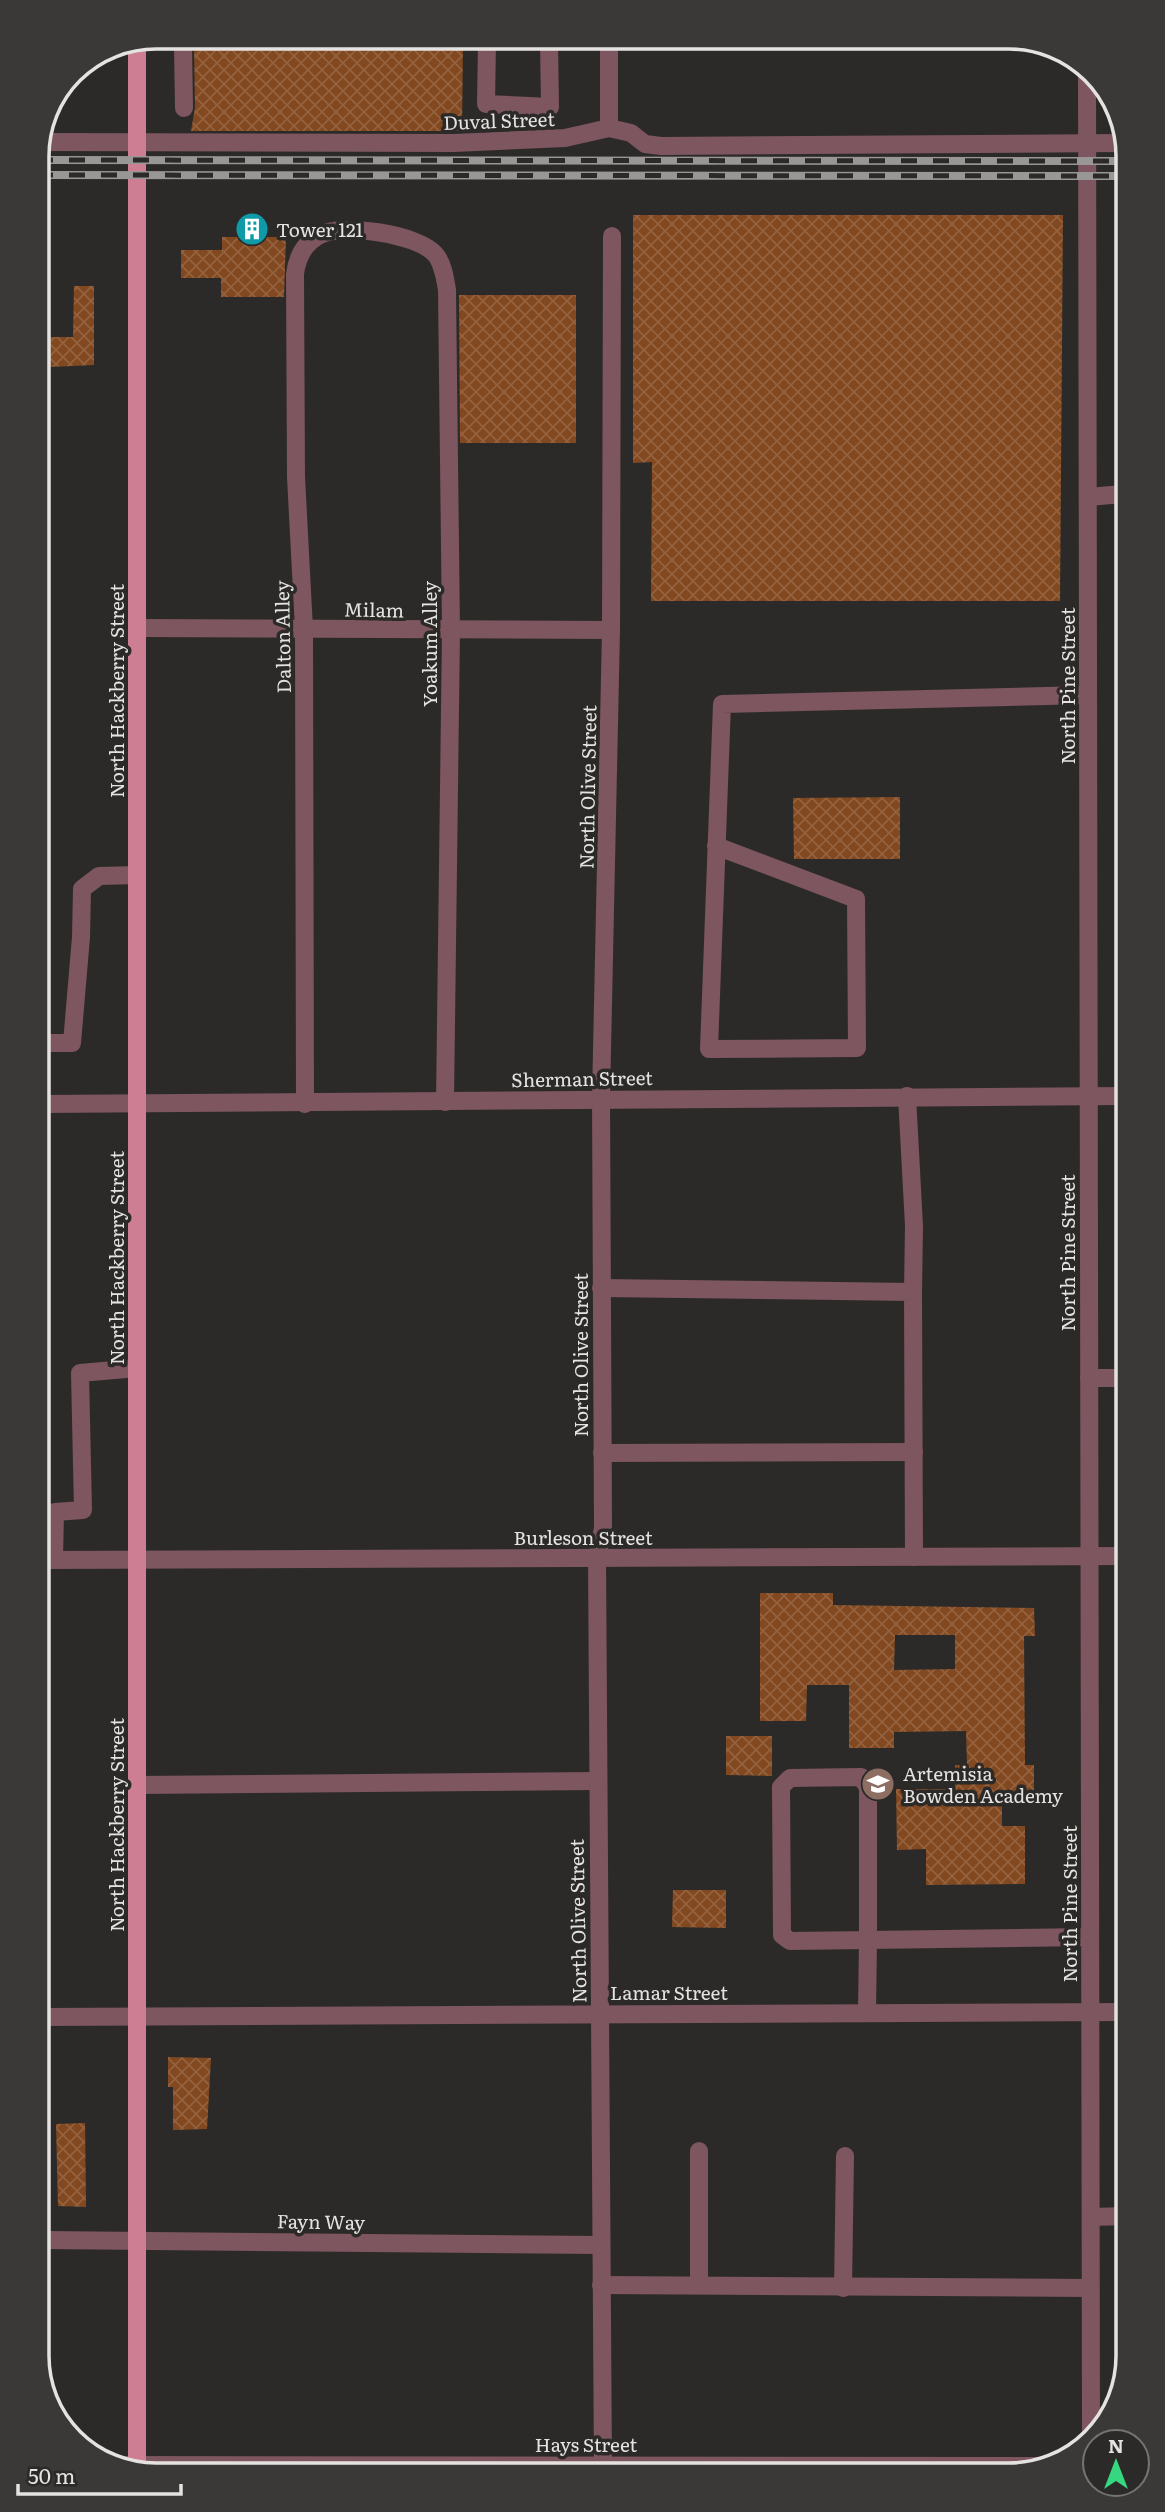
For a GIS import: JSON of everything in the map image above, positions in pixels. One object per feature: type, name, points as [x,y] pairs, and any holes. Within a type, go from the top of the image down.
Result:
[{"type":"main road","name":"North Hackberry Street","points":[[132,2460],[137,2240],[137,51]]},
{"type":"street","points":[[183,49],[184,108]]},
{"type":"street","points":[[488,49],[486,104],[550,107],[549,49]]},
{"type":"street","points":[[609,49],[609,128],[631,133],[645,144],[1115,143]]},
{"type":"street","name":"North Pine Street","points":[[1087,82],[1091,2425]]},
{"type":"street","name":"Duval Street","points":[[50,142],[454,143],[565,138],[609,128]]},
{"type":"street","name":"Dalton Alley","points":[[305,1104],[304,629],[296,477],[297,259],[321,234],[375,233]]},
{"type":"street","name":"Yoakum Alley","points":[[375,233],[422,244],[439,259],[445,276],[451,631],[445,1102]]},
{"type":"street","name":"North Olive Street","points":[[603,2463],[596,1781],[597,1558],[603,1528],[601,1097],[611,630],[612,236]]},
{"type":"street","points":[[1088,497],[1116,495]]},
{"type":"street","name":"Milam","points":[[137,628],[611,630]]},
{"type":"street","points":[[716,846],[856,900],[857,1048],[709,1049],[716,846],[722,704],[1088,695]]},
{"type":"street","points":[[49,1043],[72,1043],[81,937],[82,889],[99,876],[137,875]]},
{"type":"street","points":[[906,1096],[915,1226],[915,1557]]},
{"type":"street","name":"Sherman Street","points":[[49,1104],[305,1104],[601,1097],[1116,1096]]},
{"type":"street","points":[[601,1289],[913,1292]]},
{"type":"street","points":[[49,1553],[55,1513],[83,1510],[80,1373],[137,1368]]},
{"type":"street","points":[[1089,1378],[1116,1378]]},
{"type":"street","points":[[602,1453],[915,1452]]},
{"type":"street","name":"Burleson Street","points":[[49,1560],[1116,1556]]},
{"type":"street","points":[[867,2013],[868,1940],[868,1787],[860,1777],[790,1778],[782,1787],[782,1935],[790,1941],[868,1940],[1090,1937]]},
{"type":"street","points":[[137,1785],[596,1781]]},
{"type":"street","name":"Lamar Street","points":[[49,2017],[1116,2012]]},
{"type":"street","points":[[699,2151],[699,2284]]},
{"type":"street","points":[[843,2288],[845,2156]]},
{"type":"street","points":[[1091,2217],[1116,2216]]},
{"type":"street","name":"Fayn Way","points":[[49,2240],[600,2245]]},
{"type":"street","points":[[601,2286],[699,2284],[843,2288],[1090,2288]]},
{"type":"building","points":[[194,49],[463,49],[462,131],[191,131],[195,108]]},
{"type":"building","points":[[633,215],[1063,215],[1060,601],[651,601],[652,462],[633,463]]},
{"type":"building","points":[[222,237],[286,237],[284,297],[221,297],[221,278],[181,278],[181,250],[222,250]]},
{"type":"building","points":[[74,286],[94,286],[94,365],[49,367],[49,337],[73,337]]},
{"type":"building","points":[[459,295],[576,295],[576,443],[460,443]]},
{"type":"building","points":[[900,797],[900,859],[794,859],[793,798]]},
{"type":"building","points":[[760,1593],[833,1593],[833,1605],[1034,1608],[1035,1636],[1024,1636],[1025,1765],[1034,1765],[1034,1792],[1002,1792],[1002,1826],[1025,1826],[1025,1884],[926,1885],[926,1849],[897,1850],[896,1789],[955,1789],[955,1765],[967,1765],[966,1731],[894,1732],[894,1748],[849,1748],[849,1685],[807,1685],[806,1721],[760,1721]],"holes":[[[895,1635],[955,1635],[955,1669],[894,1670]]]},
{"type":"building","points":[[726,1736],[772,1736],[772,1776],[726,1775]]},
{"type":"building","points":[[673,1890],[726,1890],[726,1928],[672,1927]]},
{"type":"building","points":[[168,2057],[211,2058],[207,2129],[173,2130],[173,2087],[168,2087]]},
{"type":"building","points":[[85,2123],[86,2207],[58,2206],[56,2124]]},
{"type":"railway","points":[[49,160],[1116,161]]},
{"type":"railway","points":[[49,175],[1116,176]]},
{"type":"place","name":"Tower 121","points":[[252,229]]},
{"type":"place","name":"Artemisia Bowden Academy","points":[[878,1784]]}]
